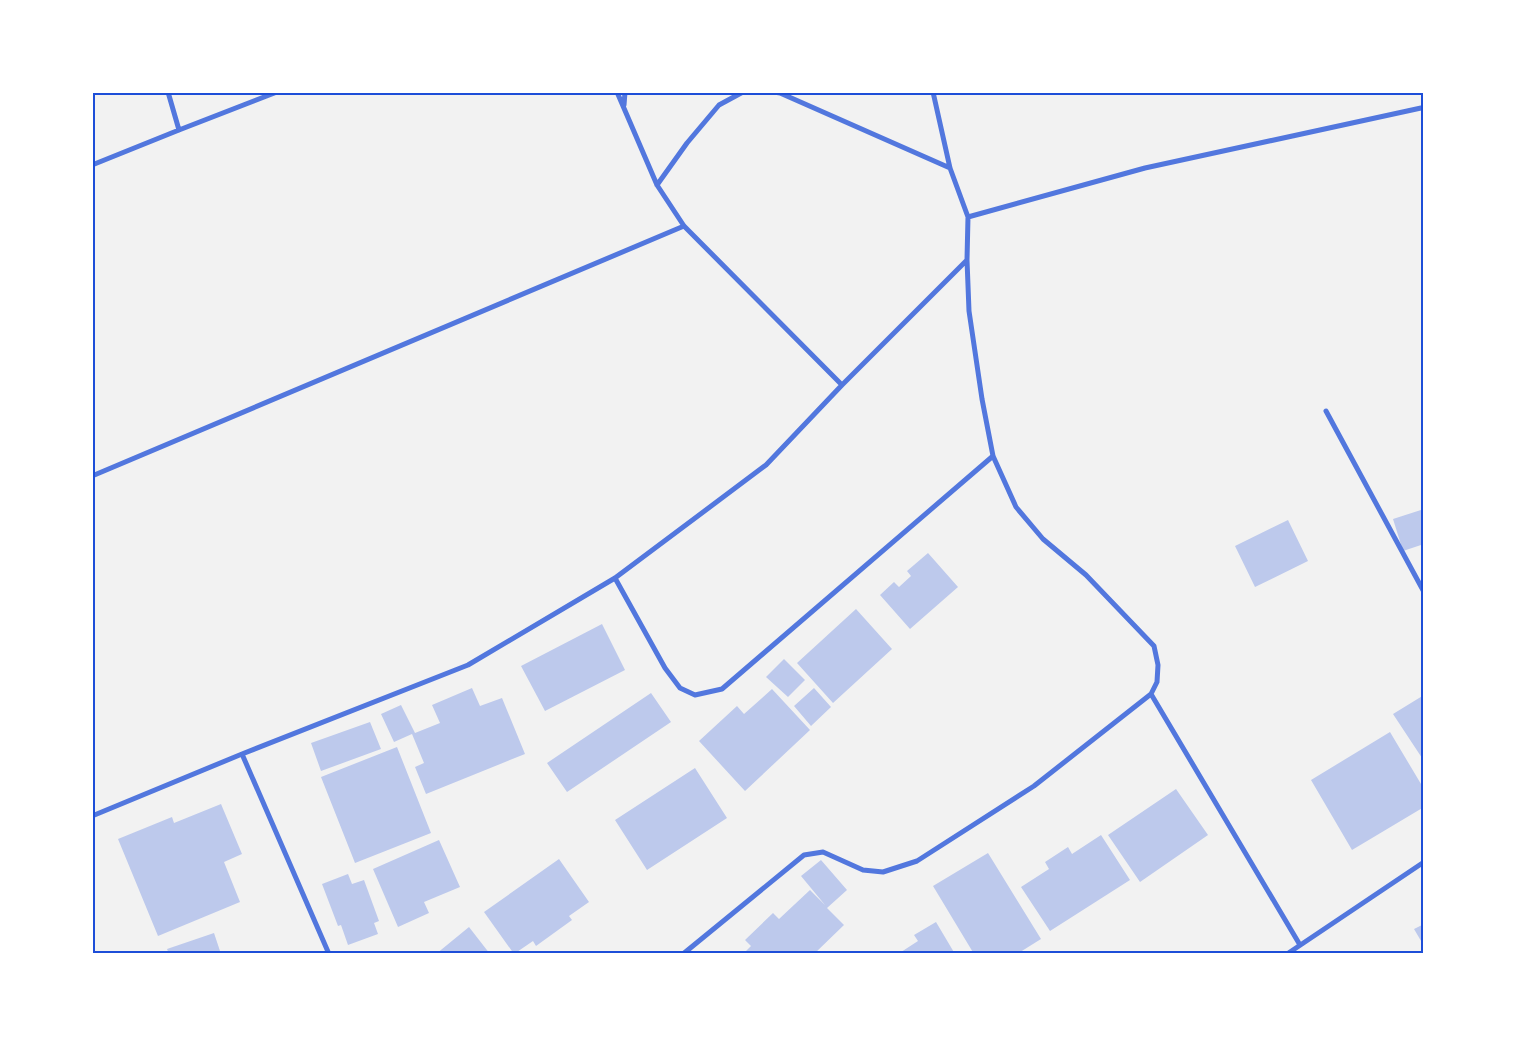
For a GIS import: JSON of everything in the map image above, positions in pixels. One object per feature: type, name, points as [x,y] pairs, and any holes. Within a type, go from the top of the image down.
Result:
[{"type":"street","points":[[168,92],[179,130]]},
{"type":"street","points":[[92,166],[277,92]]},
{"type":"street","points":[[617,92],[657,185],[684,226],[842,385]]},
{"type":"street","points":[[624,105],[625,92]]},
{"type":"street","points":[[657,185],[687,143],[719,106],[743,92]]},
{"type":"street","points":[[774,92],[950,168]]},
{"type":"street","points":[[684,954],[804,854],[823,852],[863,870],[882,872],[917,861],[1034,786],[1151,694],[1157,682],[1158,665],[1154,646],[1086,575],[1043,540],[1016,508],[993,456],[982,399],[969,311],[968,217],[950,168],[933,92]]},
{"type":"street","points":[[968,217],[1145,168],[1421,108]]},
{"type":"street","points":[[92,476],[684,226]]},
{"type":"street","points":[[92,816],[242,754],[468,665],[616,578],[766,465],[842,385],[967,260]]},
{"type":"street","points":[[1326,412],[1424,592]]},
{"type":"street","points":[[616,578],[665,668],[680,688],[695,695],[722,689],[993,456]]},
{"type":"street","points":[[1151,694],[1300,944]]},
{"type":"street","points":[[242,754],[329,954]]},
{"type":"street","points":[[1287,954],[1424,862]]},
{"type":"building","points":[[1424,509],[1424,544],[1403,551],[1393,519]]},
{"type":"building","points":[[1288,520],[1308,561],[1255,587],[1235,546]]},
{"type":"building","points":[[928,553],[958,587],[910,629],[880,595],[894,582],[899,587],[911,576],[907,571]]},
{"type":"building","points":[[856,609],[892,649],[833,703],[797,663]]},
{"type":"building","points":[[602,624],[625,670],[545,711],[521,666]]},
{"type":"building","points":[[784,659],[805,680],[788,697],[766,677]]},
{"type":"building","points":[[472,688],[480,706],[502,698],[525,754],[426,794],[415,767],[424,763],[412,734],[394,742],[381,714],[401,705],[415,733],[440,723],[432,705]]},
{"type":"building","points":[[814,688],[831,707],[811,726],[794,706]]},
{"type":"building","points":[[772,689],[810,730],[745,791],[699,741],[737,706],[744,714]]},
{"type":"building","points":[[651,693],[671,722],[567,792],[547,763]]},
{"type":"building","points":[[1424,695],[1424,761],[1393,714]]},
{"type":"building","points":[[370,722],[381,749],[321,771],[311,743]]},
{"type":"building","points":[[1390,732],[1424,789],[1424,807],[1352,850],[1311,780]]},
{"type":"building","points":[[397,747],[431,833],[355,863],[321,777]]},
{"type":"building","points":[[695,768],[727,818],[647,870],[615,820]]},
{"type":"building","points":[[1176,789],[1208,835],[1140,882],[1108,835]]},
{"type":"building","points":[[221,804],[242,854],[224,862],[240,902],[158,936],[118,839],[172,817],[174,823]]},
{"type":"building","points":[[1101,835],[1130,880],[1050,931],[1021,887],[1049,869],[1045,862],[1068,847],[1072,854]]},
{"type":"building","points":[[439,840],[460,887],[424,902],[429,913],[398,927],[373,869]]},
{"type":"building","points":[[988,853],[1041,939],[1017,954],[974,954],[933,886]]},
{"type":"building","points":[[559,859],[589,902],[569,916],[572,920],[536,946],[533,941],[514,954],[484,912]]},
{"type":"building","points":[[821,860],[847,890],[827,908],[844,925],[814,954],[743,954],[751,946],[745,940],[773,913],[779,919],[810,890],[825,905],[801,876]]},
{"type":"building","points":[[348,874],[352,884],[364,880],[379,921],[374,923],[378,934],[348,945],[341,925],[338,926],[322,884]]},
{"type":"building","points":[[936,922],[955,954],[898,954],[918,941],[914,935]]},
{"type":"building","points":[[1424,924],[1424,946],[1414,929]]},
{"type":"building","points":[[469,927],[490,954],[436,954]]},
{"type":"building","points":[[214,933],[221,954],[169,954],[167,949]]}]
